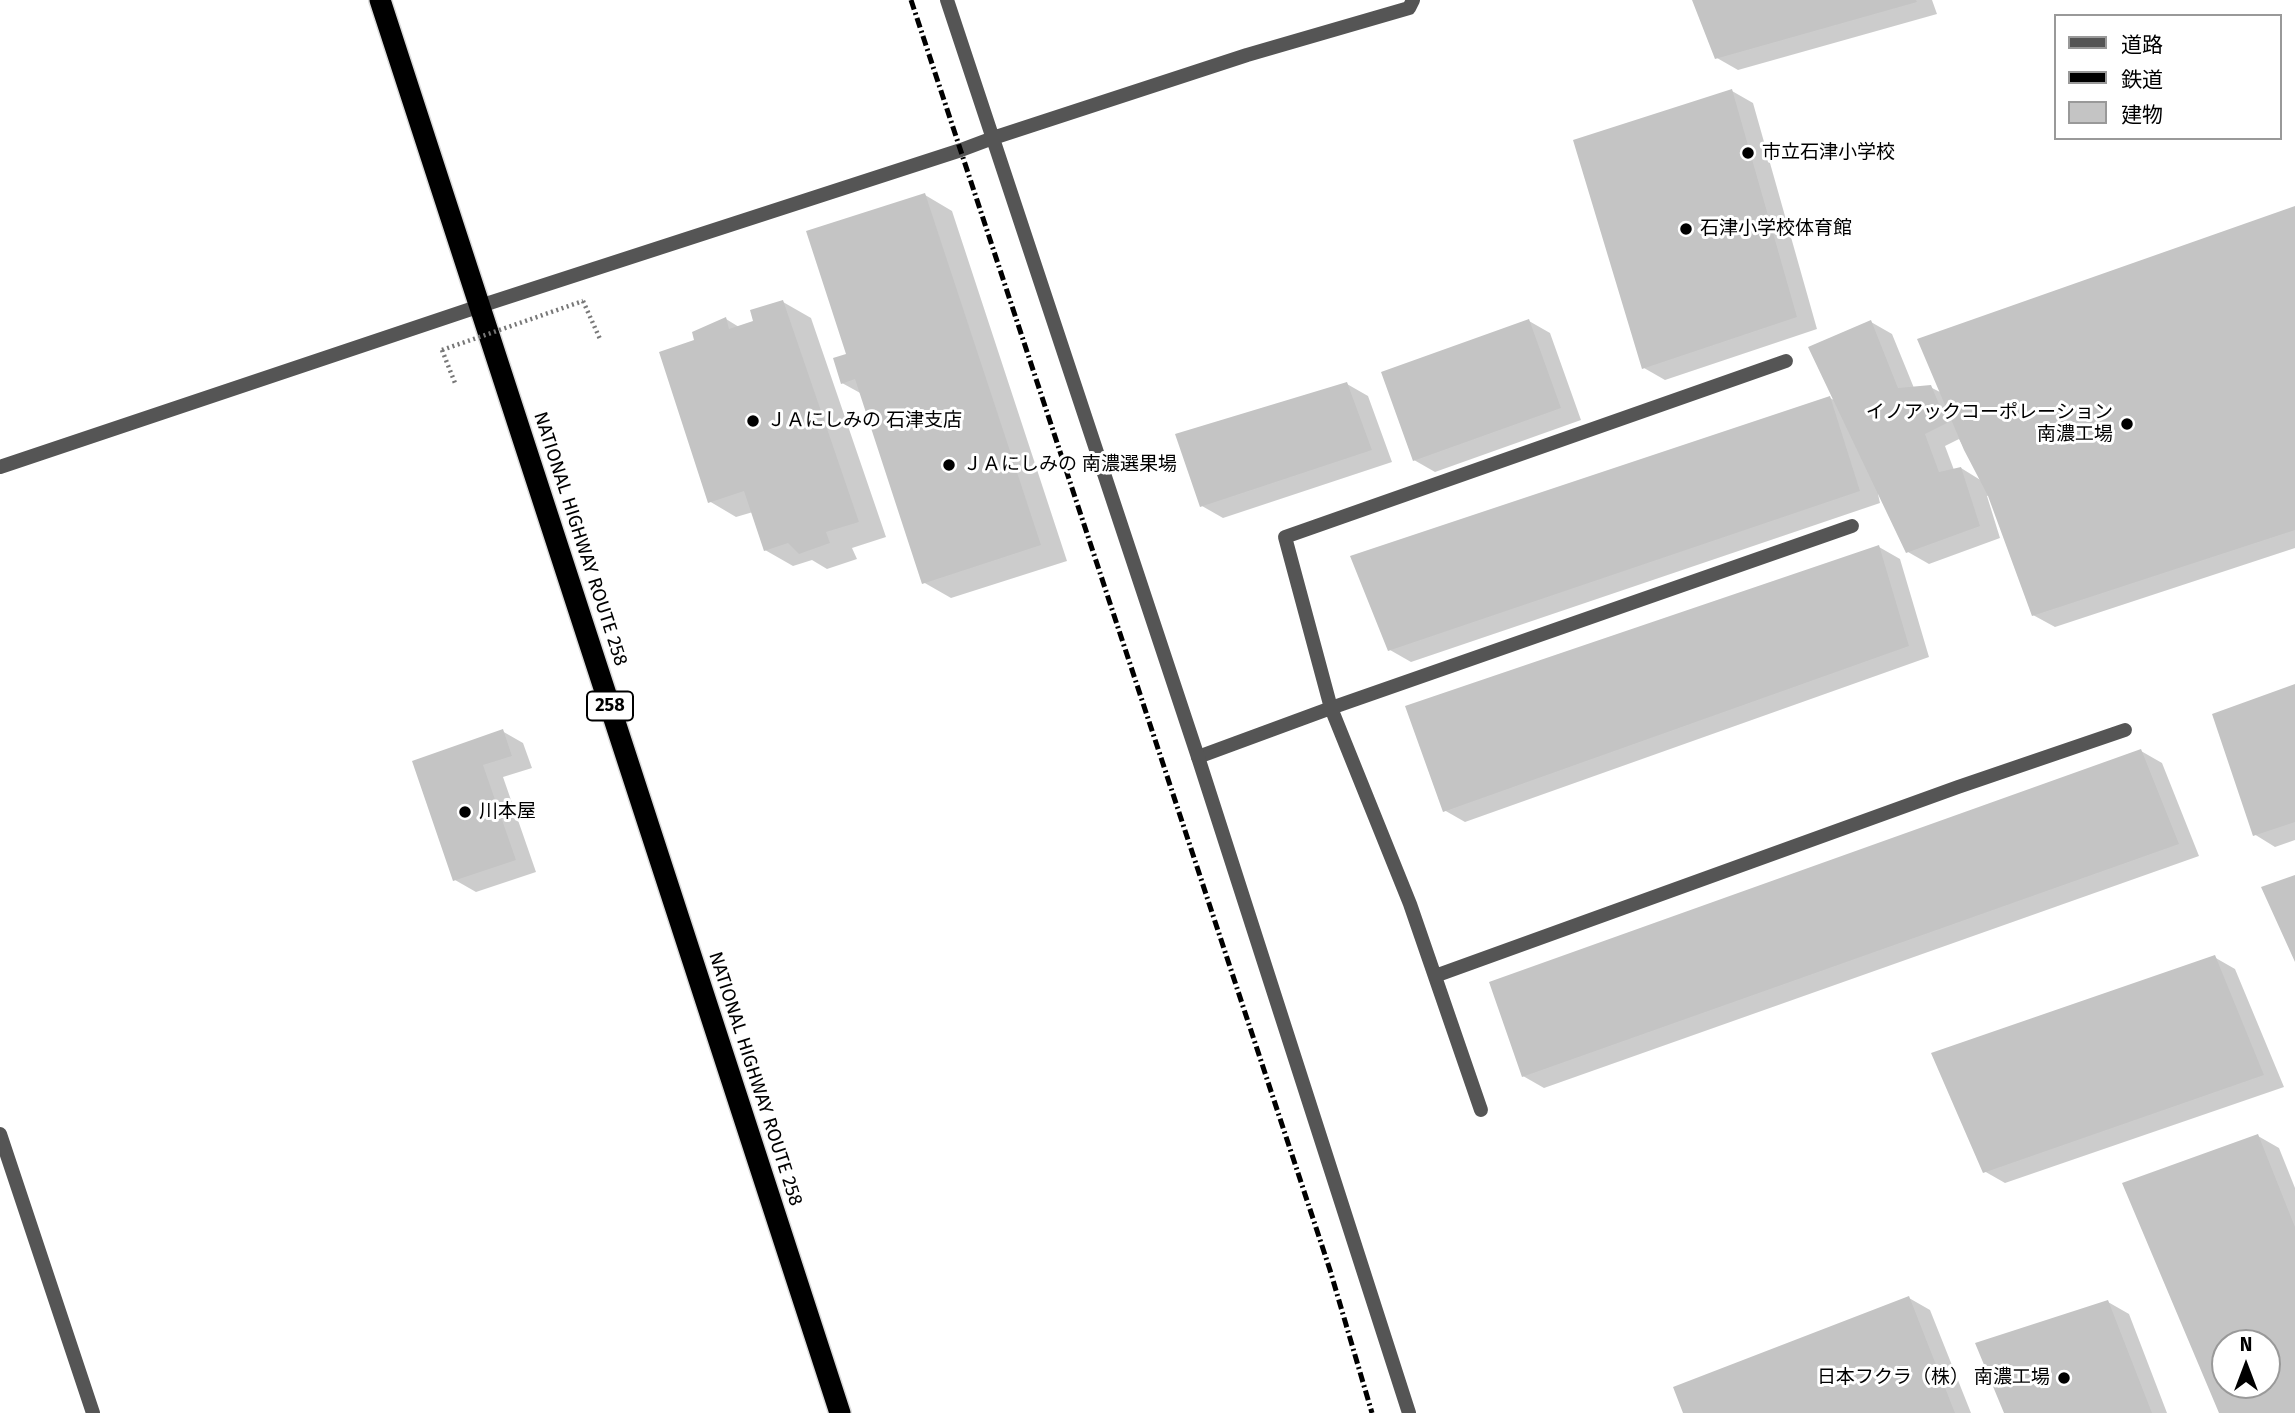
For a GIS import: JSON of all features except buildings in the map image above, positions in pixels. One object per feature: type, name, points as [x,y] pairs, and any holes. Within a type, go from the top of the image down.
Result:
[{"type":"highway","name":"NATIONAL HIGHWAY ROUTE 258","points":[[380,0],[840,1413]]},
{"type":"street","points":[[947,0],[1198,757],[1409,1413]]},
{"type":"street","points":[[0,467],[480,306],[1247,55],[1409,8],[1413,0]]},
{"type":"street","points":[[1481,1110],[1410,904],[1331,708],[1285,537],[1786,361]]},
{"type":"street","points":[[1198,757],[1852,526]]},
{"type":"street","points":[[1435,976],[1958,787],[2125,730]]},
{"type":"street","points":[[0,1134],[93,1413]]},
{"type":"path","points":[[455,383],[442,350],[583,301],[600,339]]},
{"type":"railway","points":[[911,0],[1330,1270],[1372,1413]]},
{"type":"place","name":"市立石津小学校","points":[[1748,153]]},
{"type":"place","name":"石津小学校体育館","points":[[1686,229]]},
{"type":"place","name":"ＪＡにしみの 石津支店","points":[[753,421]]},
{"type":"place","name":"イノアックコーポレーション 南濃工場","points":[[2127,424]]},
{"type":"place","name":"ＪＡにしみの 南濃選果場","points":[[949,465]]},
{"type":"place","name":"川本屋","points":[[465,812]]},
{"type":"place","name":"日本フクラ（株） 南濃工場","points":[[2064,1378]]}]
